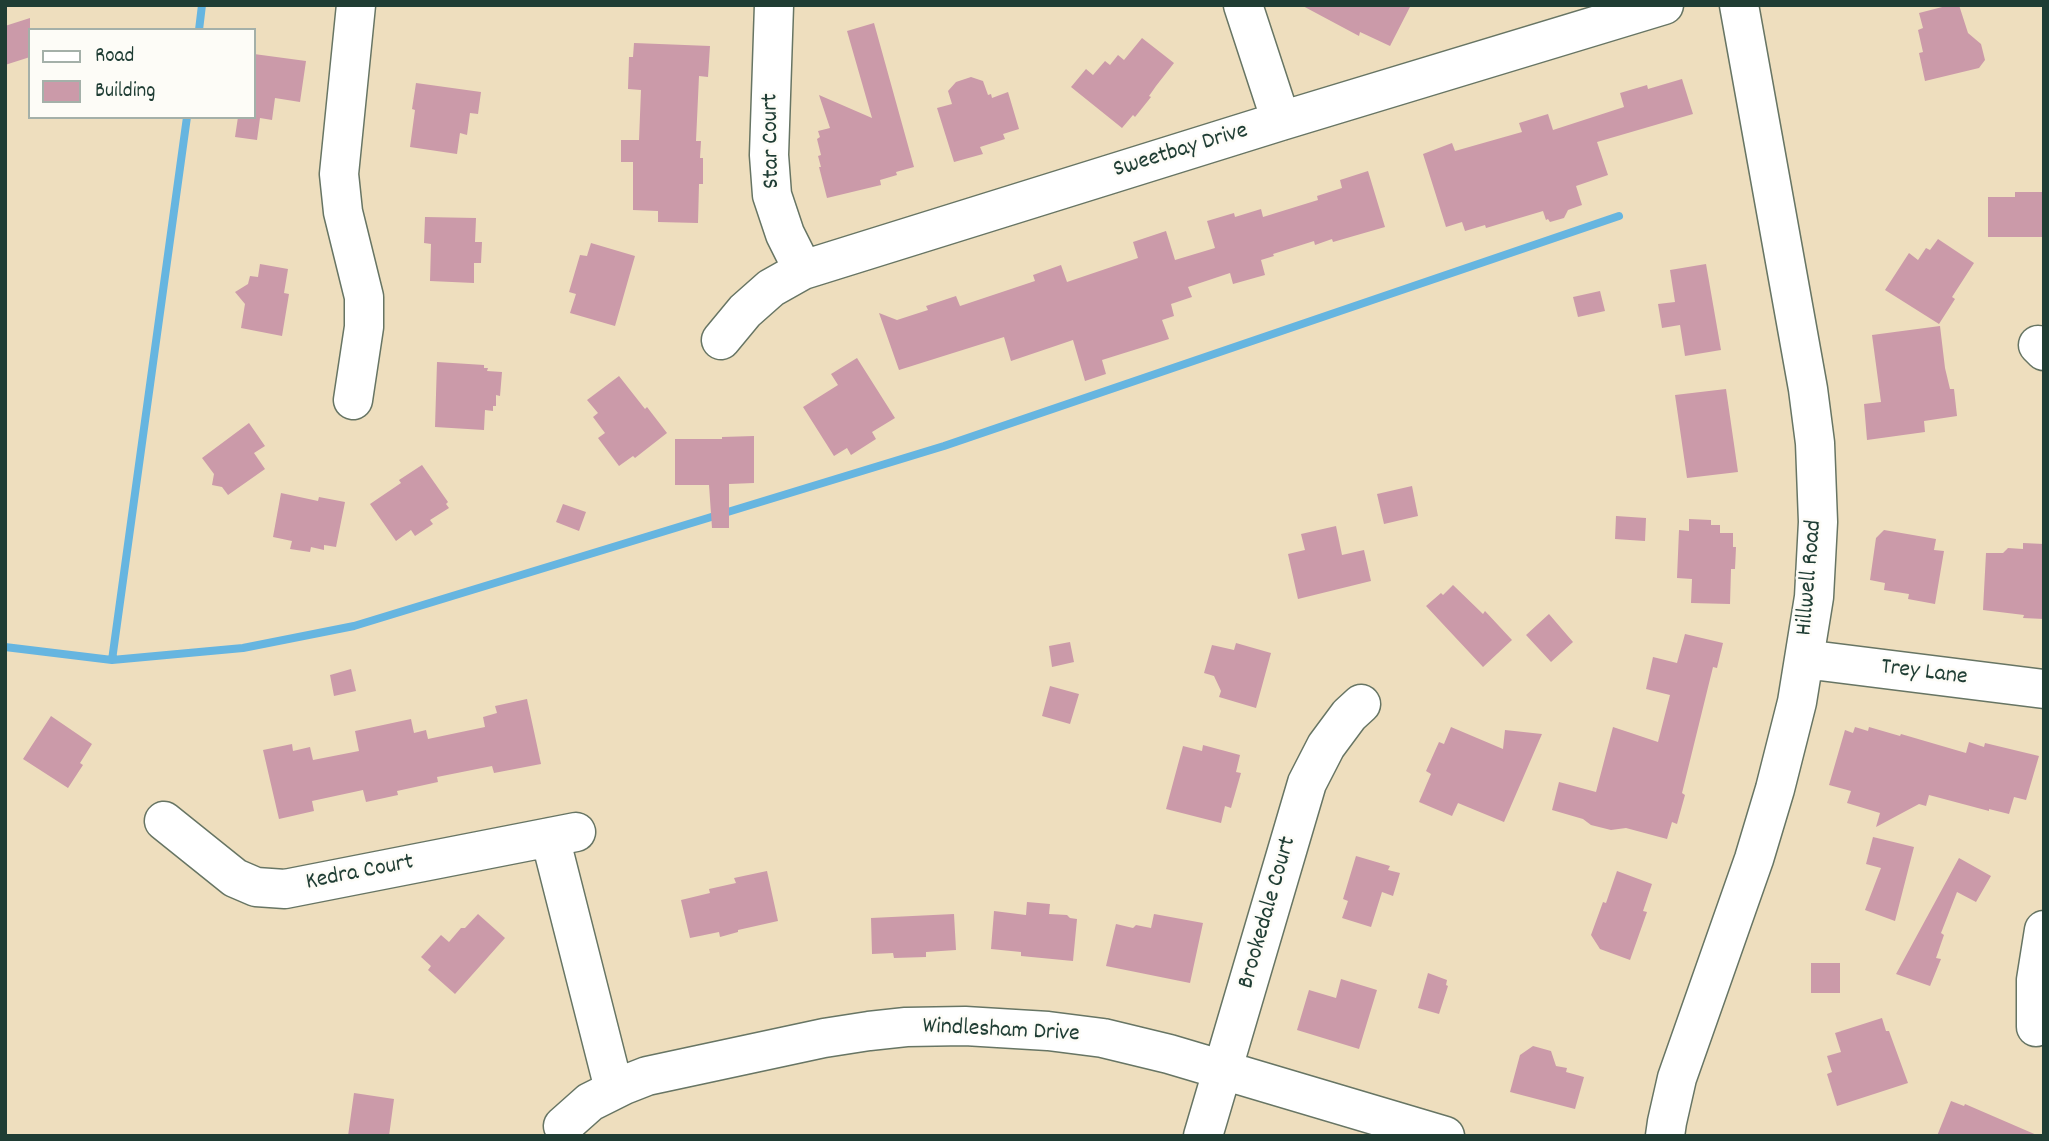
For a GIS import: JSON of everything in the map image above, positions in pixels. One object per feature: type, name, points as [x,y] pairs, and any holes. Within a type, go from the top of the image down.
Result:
[{"type":"street","points":[[353,400],[364,327],[364,298],[342,212],[339,174],[356,5]]},
{"type":"street","name":"Star Court","points":[[774,5],[769,155],[772,195],[785,234],[803,270]]},
{"type":"street","points":[[1243,5],[1281,121]]},
{"type":"street","name":"Sweetbay Drive","points":[[721,340],[745,311],[771,288],[803,270],[1664,5]]},
{"type":"street","name":"Hillwell Road","points":[[1665,1136],[1678,1078],[1776,789],[1797,702],[1814,597],[1818,523],[1815,443],[1808,389],[1739,5]]},
{"type":"street","name":"Trey Lane","points":[[1804,659],[2044,690]]},
{"type":"street","name":"Brookedale Court","points":[[1203,1136],[1307,783],[1326,746],[1349,715],[1361,704]]},
{"type":"street","name":"Kedra Court","points":[[164,821],[235,878],[256,887],[285,889],[563,835],[614,1089]]},
{"type":"street","points":[[2036,1027],[2036,980],[2044,930]]},
{"type":"street","name":"Windlesham Drive","points":[[564,1126],[590,1102],[647,1076],[723,1062],[824,1038],[906,1027],[965,1026],[1048,1031],[1103,1038],[1169,1054],[1445,1136]]},
{"type":"building","points":[[1301,5],[1411,5],[1390,46],[1360,32],[1359,36]]},
{"type":"building","points":[[1959,5],[1968,33],[1981,44],[1985,60],[1979,68],[1925,81],[1919,53],[1923,52],[1918,30],[1923,28],[1919,13]]},
{"type":"building","points":[[30,18],[28,58],[5,65],[5,26]]},
{"type":"building","points":[[874,23],[914,167],[880,180],[881,185],[827,198],[819,167],[818,156],[821,155],[817,139],[820,137],[818,131],[830,128],[819,95],[872,118],[847,31]]},
{"type":"building","points":[[1142,38],[1174,63],[1135,117],[1133,115],[1122,128],[1071,87],[1086,69],[1093,75],[1105,61],[1110,65],[1118,55],[1124,60]]},
{"type":"building","points":[[634,43],[710,46],[708,77],[699,76],[696,141],[701,141],[703,184],[699,184],[698,223],[658,222],[658,211],[633,210],[633,162],[621,162],[621,140],[639,140],[641,90],[628,89],[629,57],[633,57]]},
{"type":"building","points":[[256,54],[306,61],[300,102],[275,98],[272,120],[260,118],[257,140],[235,137],[238,119],[256,119]]},
{"type":"building","points":[[971,77],[983,81],[988,95],[991,94],[992,98],[1008,92],[1019,129],[1003,134],[1005,139],[980,147],[983,154],[954,162],[937,108],[952,104],[948,91],[956,82]]},
{"type":"building","points":[[1682,79],[1693,114],[1597,142],[1608,175],[1576,186],[1582,205],[1568,210],[1564,218],[1550,222],[1546,220],[1543,211],[1486,228],[1485,225],[1465,231],[1462,222],[1446,227],[1423,154],[1452,143],[1455,151],[1522,132],[1519,123],[1548,114],[1553,130],[1624,107],[1620,93],[1647,85],[1648,89]]},
{"type":"building","points":[[416,83],[481,92],[478,114],[470,113],[467,135],[460,133],[457,154],[410,147]]},
{"type":"building","points":[[1368,171],[1385,227],[1333,242],[1332,239],[1315,245],[1314,241],[1273,254],[1274,256],[1261,260],[1265,275],[1233,284],[1230,273],[1188,287],[1192,297],[1171,304],[1174,316],[1162,320],[1169,339],[1102,360],[1106,374],[1085,381],[1073,340],[1011,361],[1004,337],[899,370],[879,313],[897,320],[928,310],[926,306],[956,296],[960,306],[1035,281],[1033,275],[1061,265],[1067,282],[1138,258],[1133,242],[1166,231],[1175,260],[1215,248],[1207,221],[1234,213],[1235,217],[1261,209],[1263,217],[1318,200],[1317,196],[1342,188],[1340,180]]},
{"type":"building","points":[[2015,192],[2044,192],[2044,237],[1988,237],[1988,197],[2015,197]]},
{"type":"building","points":[[425,217],[476,218],[475,242],[482,242],[481,263],[474,263],[474,283],[430,281],[431,244],[424,243]]},
{"type":"building","points":[[1938,239],[1974,263],[1952,297],[1955,299],[1939,324],[1885,290],[1909,253],[1918,260],[1926,248],[1930,250]]},
{"type":"building","points":[[591,243],[635,256],[615,326],[570,313],[576,294],[569,292],[580,255],[587,256]]},
{"type":"building","points":[[260,264],[288,269],[284,293],[289,294],[282,336],[241,328],[245,304],[235,292],[248,284],[250,276],[258,277]]},
{"type":"building","points":[[1706,264],[1721,350],[1685,356],[1680,325],[1662,328],[1658,304],[1675,302],[1670,270]]},
{"type":"building","points":[[1600,291],[1605,311],[1578,317],[1573,297]]},
{"type":"building","points":[[1940,326],[1945,368],[1950,389],[1954,389],[1957,416],[1924,421],[1925,432],[1867,440],[1864,404],[1881,402],[1872,335]]},
{"type":"building","points":[[857,358],[895,418],[872,432],[876,439],[851,455],[847,448],[834,456],[803,407],[838,385],[831,374]]},
{"type":"building","points":[[437,362],[484,365],[484,368],[488,368],[487,371],[502,372],[500,396],[496,395],[493,411],[485,410],[484,430],[435,427]]},
{"type":"building","points":[[619,376],[667,433],[635,458],[633,456],[619,466],[598,438],[605,433],[593,417],[598,413],[587,400]]},
{"type":"building","points":[[1726,389],[1738,472],[1687,478],[1675,395]]},
{"type":"building","points":[[249,423],[265,446],[254,453],[265,469],[228,495],[222,487],[212,485],[214,474],[202,458]]},
{"type":"building","points":[[754,436],[754,483],[729,484],[729,528],[712,528],[709,485],[675,485],[675,439]]},
{"type":"building","points":[[422,465],[448,502],[446,504],[449,508],[430,520],[433,524],[415,536],[411,530],[396,541],[370,504]]},
{"type":"building","points":[[1412,486],[1418,516],[1384,524],[1377,494]]},
{"type":"building","points":[[281,493],[318,501],[319,497],[345,502],[336,547],[324,545],[324,550],[311,547],[310,552],[290,549],[292,541],[273,537]]},
{"type":"building","points":[[563,504],[586,512],[579,531],[556,522]]},
{"type":"building","points":[[1616,516],[1646,518],[1645,541],[1615,539]]},
{"type":"building","points":[[1689,519],[1711,520],[1711,525],[1720,525],[1720,533],[1733,533],[1733,547],[1736,547],[1735,569],[1731,569],[1730,604],[1691,603],[1692,579],[1677,578],[1679,530],[1689,531]]},
{"type":"building","points":[[1336,526],[1342,555],[1364,550],[1371,581],[1298,599],[1288,554],[1305,550],[1301,534]]},
{"type":"building","points":[[1884,530],[1936,539],[1934,550],[1944,551],[1935,604],[1908,599],[1909,594],[1884,590],[1885,583],[1870,580],[1876,538]]},
{"type":"building","points":[[2023,543],[2044,544],[2044,619],[1983,610],[1986,553],[2003,553],[2008,548],[2023,549]]},
{"type":"building","points":[[1453,585],[1483,614],[1485,611],[1512,640],[1483,667],[1426,606]]},
{"type":"building","points":[[1549,614],[1573,642],[1551,662],[1526,635]]},
{"type":"building","points":[[1685,634],[1723,643],[1717,668],[1713,667],[1677,824],[1672,822],[1667,839],[1626,828],[1611,830],[1591,825],[1583,819],[1552,810],[1559,782],[1596,792],[1613,727],[1658,742],[1670,695],[1646,689],[1653,657],[1677,663]]},
{"type":"building","points":[[1070,642],[1074,662],[1052,667],[1049,646]]},
{"type":"building","points":[[1236,643],[1271,653],[1256,708],[1219,697],[1221,691],[1214,676],[1204,673],[1212,645],[1234,650]]},
{"type":"building","points":[[351,669],[356,691],[334,696],[330,675]]},
{"type":"building","points":[[1050,686],[1079,694],[1070,724],[1042,716]]},
{"type":"building","points":[[527,699],[541,764],[494,773],[492,766],[437,777],[438,782],[397,791],[398,795],[366,802],[363,790],[312,801],[314,811],[279,819],[263,750],[292,744],[293,751],[310,747],[313,760],[359,751],[355,731],[411,719],[414,733],[426,730],[428,739],[485,727],[483,717],[497,713],[495,706]]},
{"type":"building","points":[[51,716],[92,744],[80,763],[83,765],[68,788],[23,759]]},
{"type":"building","points":[[1451,727],[1503,749],[1505,730],[1542,734],[1504,822],[1458,803],[1452,816],[1419,802],[1431,774],[1426,771],[1439,742],[1444,744]]},
{"type":"building","points":[[1855,727],[1868,731],[1869,727],[1900,736],[1901,734],[1966,753],[1969,742],[1984,747],[1985,743],[2039,756],[2026,800],[2014,797],[2009,814],[1929,795],[1926,806],[1919,804],[1876,827],[1880,813],[1847,803],[1851,791],[1829,785],[1845,730],[1853,733]]},
{"type":"building","points":[[1203,745],[1240,755],[1236,772],[1241,773],[1231,808],[1225,806],[1221,823],[1166,809],[1183,746],[1202,751]]},
{"type":"building","points":[[1873,837],[1914,847],[1895,921],[1865,910],[1881,868],[1866,864]]},
{"type":"building","points":[[1356,856],[1390,866],[1388,870],[1400,873],[1393,896],[1382,892],[1371,927],[1342,918],[1348,901],[1343,899]]},
{"type":"building","points":[[1959,858],[1991,876],[1976,902],[1957,892],[1941,933],[1944,935],[1936,958],[1941,959],[1930,986],[1896,974]]},
{"type":"building","points":[[767,871],[778,921],[720,937],[719,932],[690,938],[681,900],[710,893],[709,889],[736,883],[734,878]]},
{"type":"building","points":[[1617,871],[1652,884],[1643,911],[1647,912],[1630,960],[1600,949],[1591,935]]},
{"type":"building","points":[[1027,902],[1050,904],[1049,914],[1067,915],[1077,919],[1073,961],[1021,956],[1021,952],[991,949],[994,911],[1026,915]]},
{"type":"building","points":[[478,914],[505,938],[455,994],[428,970],[431,966],[421,957],[441,935],[449,942]]},
{"type":"building","points":[[954,914],[956,950],[926,952],[926,957],[894,958],[893,953],[872,954],[871,918]]},
{"type":"building","points":[[1154,914],[1203,923],[1190,983],[1106,966],[1116,924],[1151,928]]},
{"type":"building","points":[[1811,963],[1840,963],[1840,993],[1811,993]]},
{"type":"building","points":[[1428,973],[1447,980],[1448,986],[1439,1014],[1418,1008]]},
{"type":"building","points":[[1341,979],[1377,990],[1359,1049],[1297,1030],[1309,990],[1336,998]]},
{"type":"building","points":[[1882,1018],[1908,1083],[1837,1106],[1827,1074],[1832,1072],[1827,1056],[1841,1052],[1835,1033]]},
{"type":"building","points":[[1533,1046],[1551,1051],[1556,1066],[1567,1068],[1566,1072],[1584,1077],[1575,1109],[1510,1092],[1520,1055]]},
{"type":"building","points":[[354,1093],[394,1099],[389,1136],[348,1136]]},
{"type":"building","points":[[1951,1101],[1964,1106],[1965,1104],[2039,1136],[1937,1136]]},
{"type":"waterway","points":[[199,28],[202,5]]},
{"type":"waterway","points":[[112,660],[187,119]]},
{"type":"waterway","points":[[5,647],[112,660],[243,648],[354,626],[944,446],[1619,216]]}]
